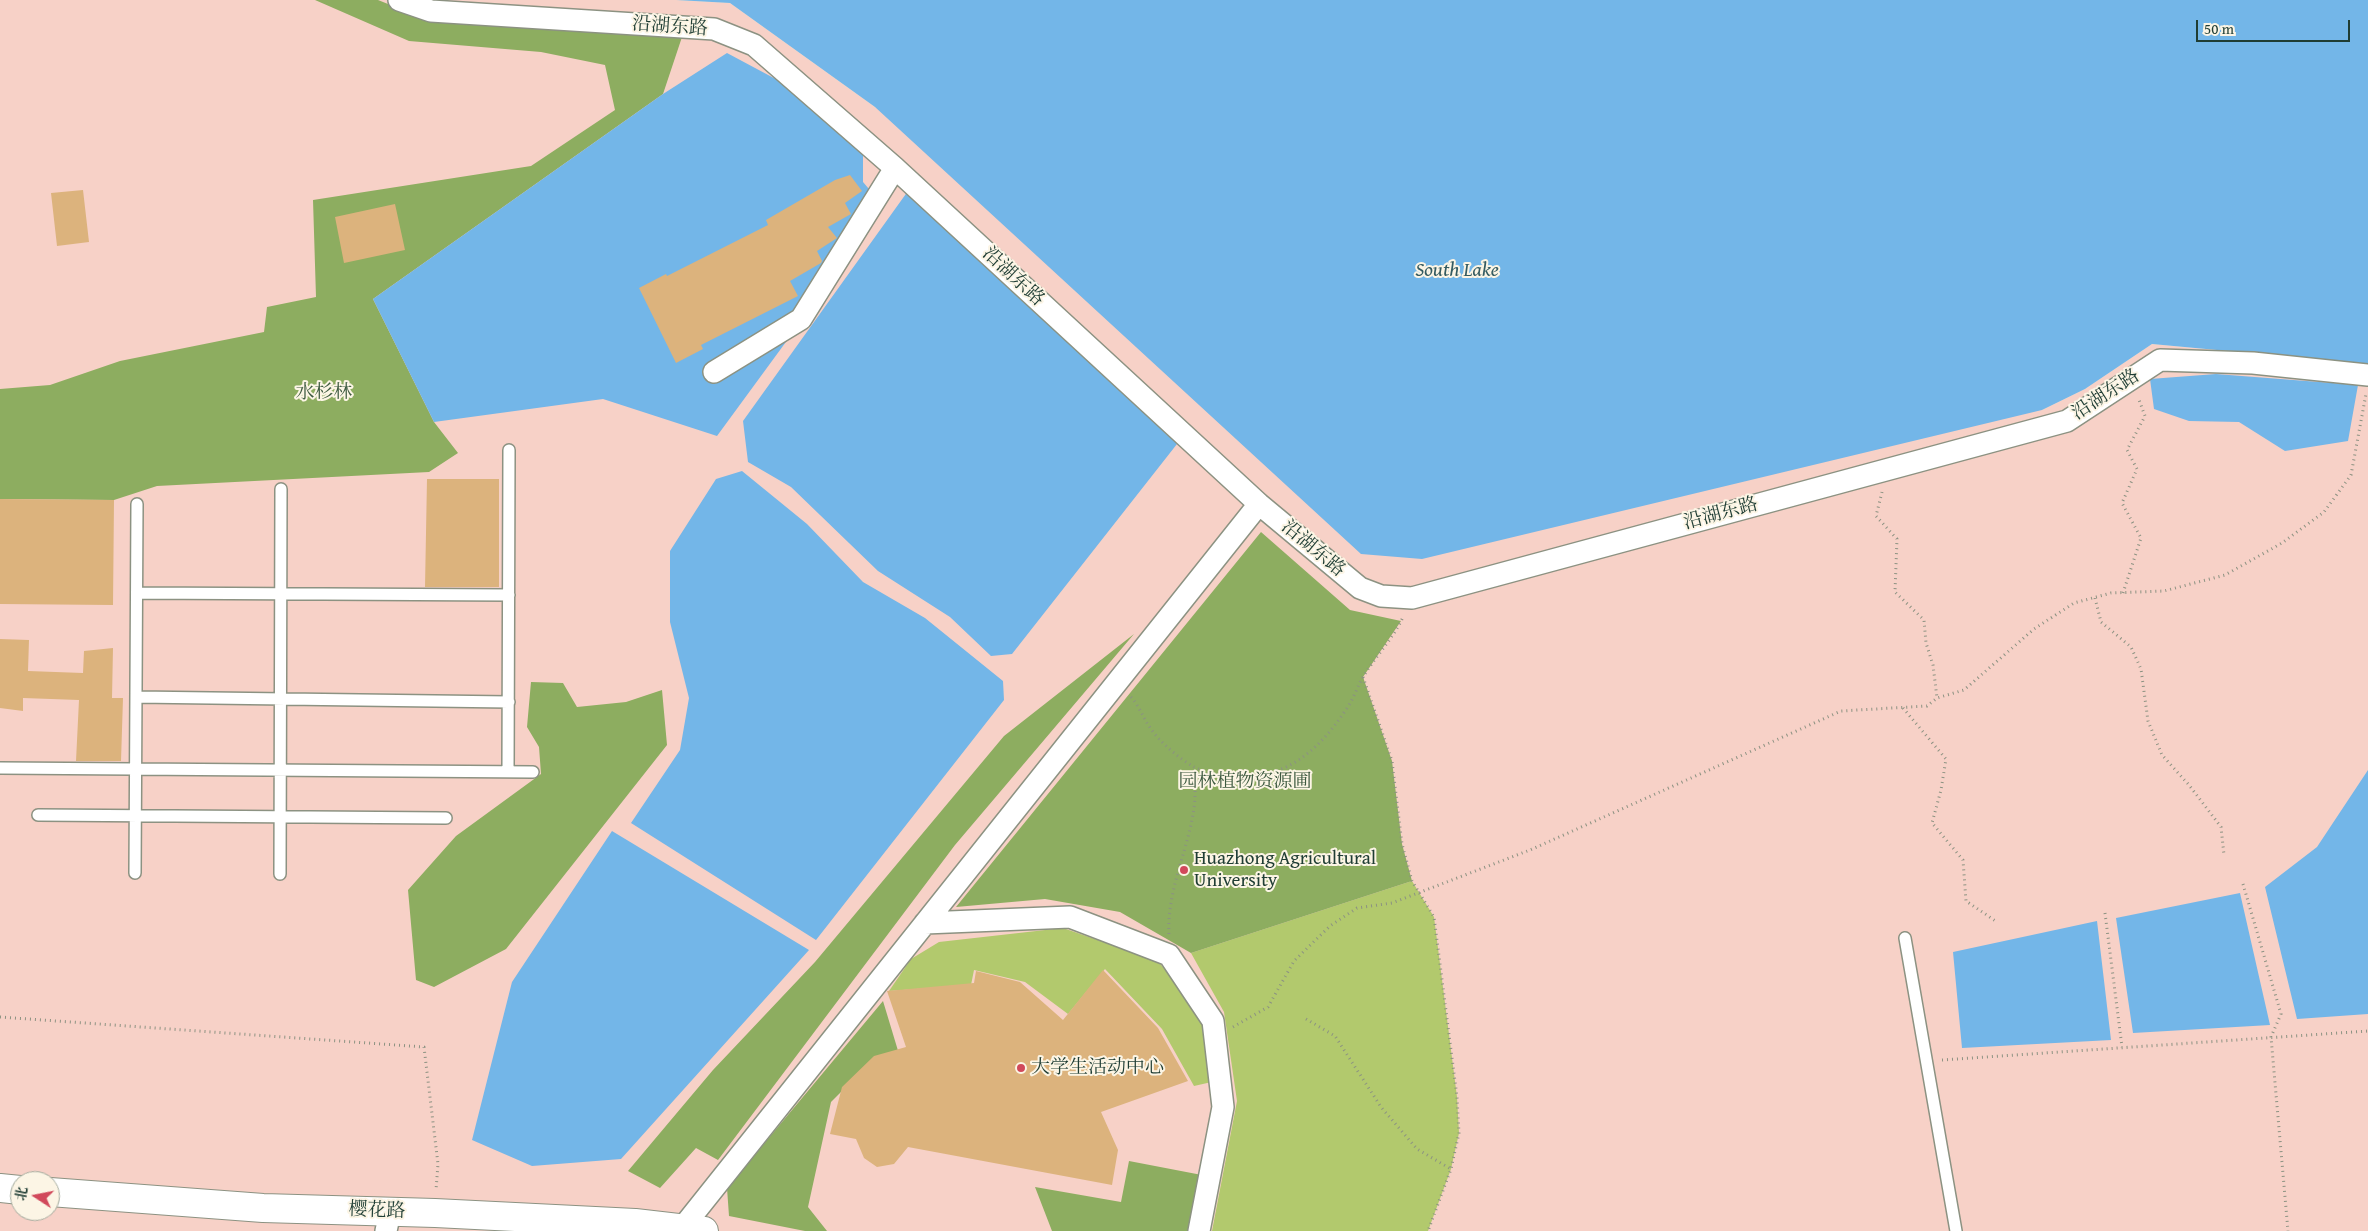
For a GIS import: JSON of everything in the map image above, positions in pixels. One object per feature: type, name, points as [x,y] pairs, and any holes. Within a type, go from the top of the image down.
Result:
[{"type":"street","name":"沿湖东路","points":[[399,0],[431,11],[714,29],[754,45],[895,168],[1259,504],[1360,588],[1381,596],[1412,598],[2067,421],[2160,360],[2253,363],[2368,375]]},
{"type":"street","points":[[714,372],[801,318],[895,168]]},
{"type":"street","points":[[694,1229],[925,923],[1259,504]]},
{"type":"street","points":[[925,923],[1070,917],[1169,955],[1213,1022],[1223,1107],[1199,1231]]},
{"type":"street","name":"樱花路","points":[[60,1193],[263,1208],[388,1222],[435,1213],[694,1229]]},
{"type":"lane","points":[[508,772],[509,450]]},
{"type":"lane","points":[[280,874],[281,489]]},
{"type":"lane","points":[[135,874],[138,504]]},
{"type":"lane","points":[[137,593],[509,596]]},
{"type":"lane","points":[[136,697],[509,702]]},
{"type":"lane","points":[[0,768],[136,771],[533,772]]},
{"type":"lane","points":[[38,815],[446,818]]},
{"type":"lane","points":[[1905,938],[1956,1231]]},
{"type":"path","points":[[2123,592],[2141,538],[2122,503],[2137,469],[2127,450],[2145,416],[2138,395],[2144,370]]},
{"type":"path","points":[[1215,1038],[1268,1007],[1294,961],[1330,926],[1357,908],[1392,903],[1530,850],[1841,711],[1927,706],[1937,698],[1964,690],[2034,629],[2074,603],[2123,592],[2164,590],[2225,575],[2282,543],[2324,512],[2351,475],[2368,386]]},
{"type":"path","points":[[1888,469],[1876,516],[1897,538],[1895,592],[1924,620],[1926,643],[1933,665],[1937,698]]},
{"type":"path","points":[[1118,682],[1140,708],[1148,724],[1163,742],[1177,755],[1195,767],[1217,775],[1249,777],[1274,772],[1305,758],[1348,707],[1363,677],[1401,621],[1412,598]]},
{"type":"path","points":[[2095,598],[2101,622],[2131,647],[2141,668],[2148,722],[2162,755],[2189,785],[2221,827],[2224,855]]},
{"type":"path","points":[[1363,677],[1392,761],[1402,844],[1412,881],[1434,917],[1457,1097],[1459,1133],[1451,1169],[1428,1231]]},
{"type":"path","points":[[1902,708],[1946,759],[1941,790],[1932,824],[1964,860],[1966,901],[1997,922]]},
{"type":"path","points":[[1169,955],[1168,921],[1173,886],[1193,813],[1195,767]]},
{"type":"path","points":[[2243,884],[2280,1014],[2271,1037],[2288,1231]]},
{"type":"path","points":[[2105,913],[2122,1047]]},
{"type":"path","points":[[0,1017],[424,1047],[438,1164],[435,1213]]},
{"type":"path","points":[[1306,1019],[1335,1036],[1381,1107],[1416,1148],[1451,1169]]},
{"type":"path","points":[[1926,1061],[2368,1031]]},
{"type":"shaded area","name":"Huazhong Agricultural University","points":[[0,0],[676,0],[730,3],[875,107],[2042,410],[2085,389],[2152,344],[2368,364],[2368,1231],[0,1231]]},
{"type":"green space","name":"水杉林","points":[[315,0],[378,0],[428,20],[682,37],[663,94],[373,299],[434,422],[458,453],[429,472],[157,486],[114,500],[0,499],[0,389],[50,385],[120,361],[264,332],[267,307],[316,297],[313,200],[531,166],[615,110],[605,65],[541,52],[409,41]]},
{"type":"green space","name":"园林植物资源圃","points":[[1261,532],[1350,610],[1401,621],[1363,677],[1392,761],[1402,844],[1412,881],[1191,953],[1120,912],[1045,899],[956,907]]},
{"type":"green space","points":[[1134,634],[955,845],[718,1160],[696,1148],[660,1188],[628,1171],[713,1070],[815,962],[1004,736]]},
{"type":"green space","points":[[531,682],[563,683],[577,707],[626,702],[662,690],[667,745],[506,949],[434,987],[416,980],[408,890],[456,836],[541,774],[539,747],[527,727]]},
{"type":"green space","points":[[1412,881],[1434,917],[1457,1097],[1459,1133],[1451,1169],[1428,1231],[1212,1231],[1237,1101],[1224,1012],[1191,953]]},
{"type":"green space","points":[[1063,928],[1158,961],[1208,1024],[1216,1081],[1194,1086],[1162,1029],[1105,969],[1068,1014],[1025,982],[974,970],[971,985],[889,991],[911,959],[939,942]]},
{"type":"green space","points":[[883,1001],[899,1054],[869,1064],[831,1102],[808,1207],[827,1231],[805,1231],[729,1216],[727,1188]]},
{"type":"green space","points":[[1129,1161],[1207,1176],[1197,1231],[1052,1231],[1035,1187],[1121,1202]]},
{"type":"water","name":"South Lake","points":[[676,0],[2368,0],[2368,364],[2152,344],[2085,389],[2042,410],[1422,559],[1361,554],[875,107],[730,3]]},
{"type":"water","points":[[727,53],[785,84],[863,155],[863,182],[880,202],[802,320],[717,436],[603,399],[434,422],[373,299],[663,94]]},
{"type":"water","points":[[908,191],[1177,444],[1012,654],[991,656],[950,617],[878,571],[791,487],[748,462],[743,421]]},
{"type":"water","points":[[2216,374],[2358,385],[2348,441],[2285,451],[2239,422],[2189,421],[2154,409],[2150,379]]},
{"type":"water","points":[[742,471],[807,524],[863,582],[925,618],[1003,681],[1004,700],[816,940],[631,823],[680,750],[689,698],[670,622],[670,551],[716,479]]},
{"type":"water","points":[[2368,770],[2368,1014],[2297,1019],[2265,887],[2317,847]]},
{"type":"water","points":[[612,831],[809,950],[621,1159],[532,1166],[472,1140],[512,982]]},
{"type":"water","points":[[2240,893],[2270,1025],[2133,1033],[2116,918]]},
{"type":"water","points":[[2097,921],[2111,1040],[1962,1048],[1953,952]]},
{"type":"building","points":[[850,175],[862,191],[845,203],[851,214],[828,227],[837,238],[817,251],[822,261],[821,263],[790,281],[798,296],[701,345],[703,349],[676,363],[639,288],[666,274],[667,276],[768,225],[766,220],[835,180]]},
{"type":"building","points":[[83,190],[89,242],[57,246],[51,193]]},
{"type":"building","points":[[395,204],[405,250],[344,263],[335,217]]},
{"type":"building","points":[[427,479],[499,479],[499,587],[425,587]]},
{"type":"building","points":[[0,499],[114,500],[113,605],[0,604]]},
{"type":"building","points":[[0,639],[29,640],[28,671],[83,673],[84,651],[113,648],[112,698],[123,698],[121,761],[76,761],[79,700],[23,698],[23,711],[0,708]]},
{"type":"building","name":"大学生活动中心","points":[[1103,970],[1158,1028],[1188,1081],[1101,1112],[1118,1150],[1112,1185],[908,1147],[894,1164],[877,1167],[864,1158],[856,1139],[830,1134],[842,1087],[874,1056],[906,1047],[887,991],[974,983],[976,971],[1020,982],[1063,1020]]},
{"type":"place","name":"Huazhong Agricultural University","points":[[1184,870]]},
{"type":"place","name":"大学生活动中心","points":[[1021,1068]]}]
